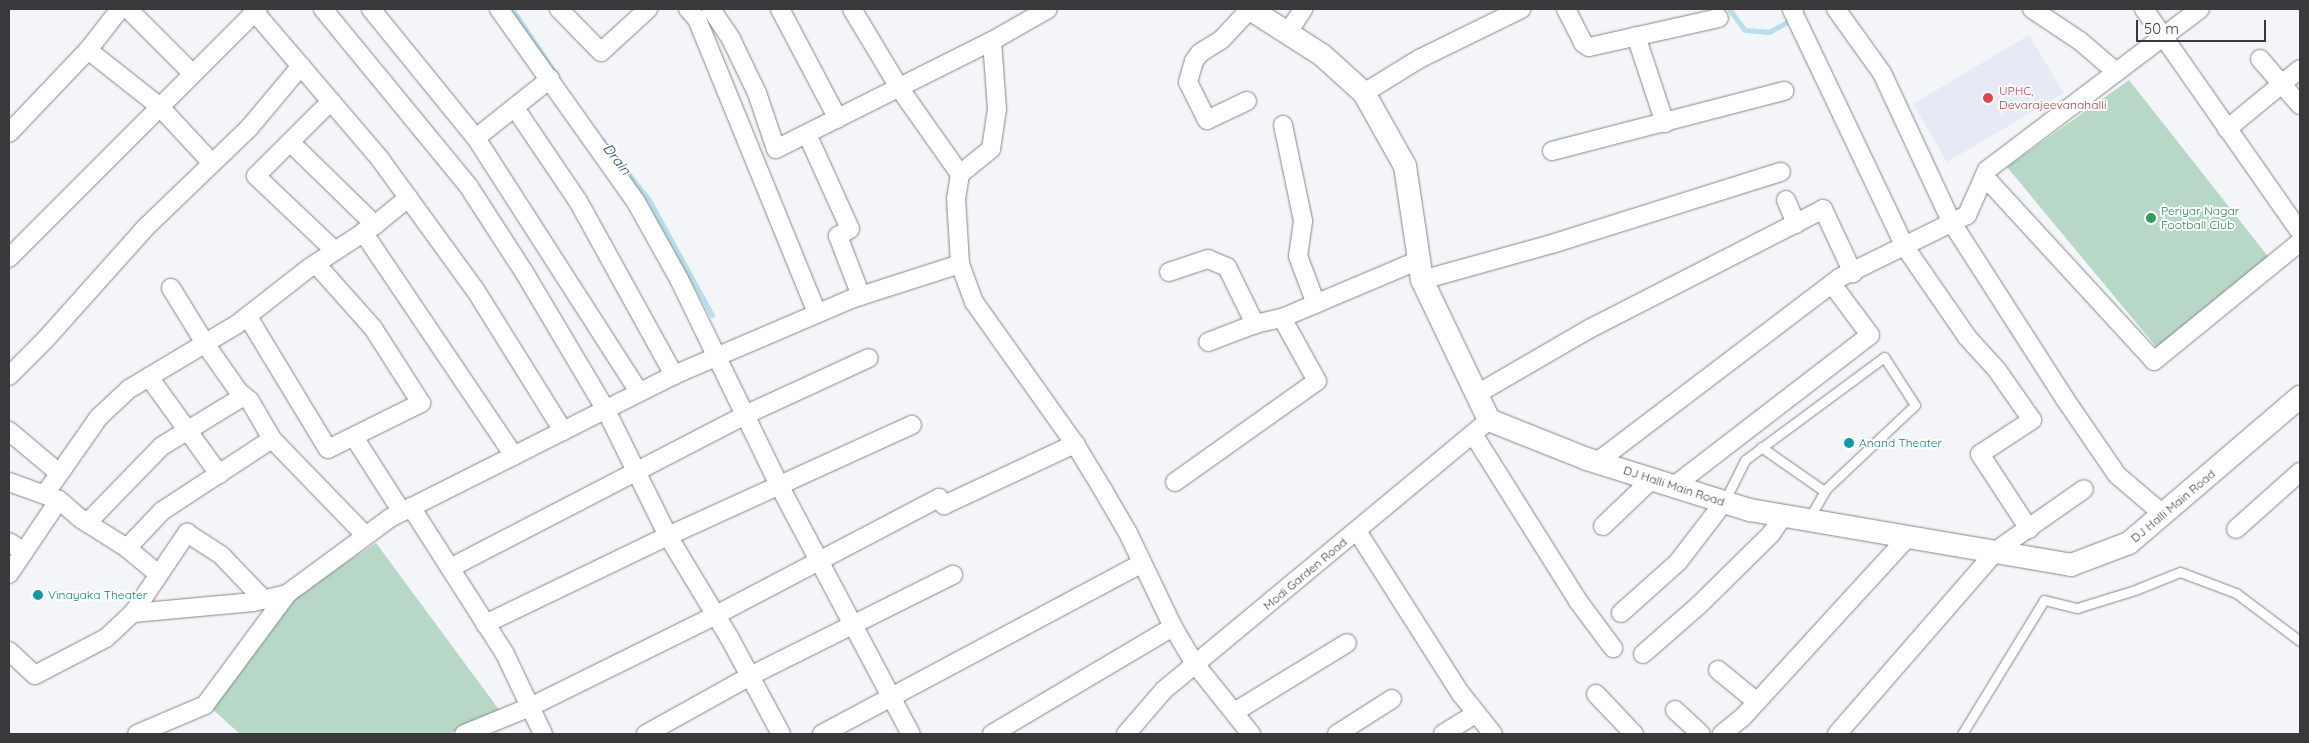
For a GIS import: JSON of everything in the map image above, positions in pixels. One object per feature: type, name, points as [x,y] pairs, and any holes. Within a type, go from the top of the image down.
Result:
[{"type":"street","points":[[10,129],[88,50],[120,9]]},
{"type":"street","points":[[128,9],[192,73]]},
{"type":"street","points":[[323,9],[469,187],[606,410],[668,536],[716,615],[782,734]]},
{"type":"street","points":[[371,9],[476,138],[639,392]]},
{"type":"street","points":[[501,9],[636,202],[679,280],[714,357],[780,487],[910,734]]},
{"type":"street","points":[[565,11],[601,52],[648,9]]},
{"type":"street","points":[[688,9],[697,19],[817,313]]},
{"type":"street","points":[[711,9],[731,39],[757,94],[776,149],[900,89],[992,41],[1048,9]]},
{"type":"street","points":[[780,9],[838,118]]},
{"type":"street","points":[[852,9],[900,89],[960,174]]},
{"type":"street","points":[[1247,101],[1207,120],[1188,82],[1194,61],[1200,53],[1222,39],[1250,9],[1322,55],[1364,93],[1405,166],[1419,270],[1477,394],[1481,427],[1578,601],[1614,648]]},
{"type":"street","points":[[1287,34],[1303,9]]},
{"type":"street","points":[[1364,93],[1419,59],[1521,9]]},
{"type":"street","points":[[1566,9],[1583,43],[1589,47],[1719,18]]},
{"type":"street","points":[[1792,9],[1906,247],[1967,337],[1997,370],[2032,420],[1980,454],[2029,529]]},
{"type":"street","points":[[1836,9],[1882,73],[1952,223],[2117,475],[2163,514]]},
{"type":"street","points":[[2032,9],[2080,41],[2116,72]]},
{"type":"street","points":[[2144,9],[2300,232]]},
{"type":"street","points":[[1597,462],[1832,284],[1967,215],[1987,170],[2200,9]]},
{"type":"street","points":[[9,258],[255,10],[331,101],[408,198],[476,291],[563,432]]},
{"type":"street","points":[[1636,36],[1666,123]]},
{"type":"street","points":[[992,41],[998,109],[991,149],[960,174],[956,198],[960,264],[974,302],[1075,444],[1128,533],[1140,564],[1172,627],[1195,664],[1236,711],[1251,734]]},
{"type":"street","points":[[88,50],[159,106],[212,163]]},
{"type":"street","points":[[2260,60],[2300,105]]},
{"type":"street","points":[[9,376],[45,340],[145,228],[249,128],[301,66]]},
{"type":"street","points":[[2227,129],[2300,69]]},
{"type":"street","points":[[476,138],[550,79]]},
{"type":"street","points":[[1552,151],[1784,91]]},
{"type":"street","points":[[331,101],[256,176],[335,251]]},
{"type":"street","points":[[515,108],[578,201],[674,375]]},
{"type":"street","points":[[1283,126],[1303,221],[1298,256],[1316,304]]},
{"type":"street","points":[[807,134],[850,229],[838,236],[861,296]]},
{"type":"street","points":[[290,142],[369,228],[514,456]]},
{"type":"street","points":[[1208,342],[1255,324],[1282,318],[1316,304],[1419,270],[1552,244],[1781,172]]},
{"type":"street","points":[[1984,176],[2154,361],[2300,242]]},
{"type":"street","points":[[9,574],[24,552],[52,497],[58,473],[99,417],[129,389],[206,345],[408,198]]},
{"type":"street","points":[[1786,200],[1796,224]]},
{"type":"street","points":[[1477,394],[1589,329],[1824,209],[1852,274]]},
{"type":"street","points":[[1169,272],[1208,259],[1227,267],[1255,324]]},
{"type":"street","points":[[248,316],[328,449],[421,404],[373,328],[316,264]]},
{"type":"street","points":[[136,734],[205,705],[287,594],[365,535],[407,510],[639,392],[714,357],[861,296],[960,264]]},
{"type":"street","points":[[1674,486],[1870,335],[1832,284]]},
{"type":"street","points":[[171,288],[206,345],[244,396],[272,439],[365,535]]},
{"type":"street","points":[[1175,482],[1317,381],[1282,318]]},
{"type":"street","points":[[450,568],[637,473],[745,415],[869,358]]},
{"type":"street","points":[[150,377],[219,474]]},
{"type":"street","points":[[87,523],[162,446],[244,396]]},
{"type":"street","name":"DJ Halli Main Road","points":[[1481,427],[1724,502],[1783,516],[1997,550],[2071,565],[2129,543],[2300,397]]},
{"type":"street","points":[[486,624],[668,536],[780,487],[912,425]]},
{"type":"street","name":"Modi Garden Road","points":[[1126,734],[1164,690],[1481,427]]},
{"type":"street","points":[[9,431],[58,473]]},
{"type":"street","points":[[354,437],[450,568],[486,624],[505,654],[543,734]]},
{"type":"street","points":[[127,548],[162,511],[272,439]]},
{"type":"street","points":[[468,733],[530,708],[821,562],[939,498],[944,505],[1075,444]]},
{"type":"street","points":[[2236,529],[2300,472]]},
{"type":"street","points":[[1603,526],[1652,479]]},
{"type":"street","points":[[9,482],[52,497],[87,523],[127,548],[158,574]]},
{"type":"street","points":[[1838,734],[1997,550],[2084,489]]},
{"type":"street","points":[[1621,613],[1678,562],[1724,502]]},
{"type":"street","points":[[1643,654],[1699,605],[1771,534],[1783,516]]},
{"type":"street","points":[[1357,531],[1476,713],[1493,734]]},
{"type":"street","points":[[9,651],[36,675],[106,638],[132,613],[187,533],[221,556],[264,600]]},
{"type":"street","points":[[1722,734],[1757,702],[1908,537]]},
{"type":"street","points":[[9,542],[24,552]]},
{"type":"street","points":[[822,734],[1140,564]]},
{"type":"street","points":[[646,734],[750,676],[953,575]]},
{"type":"street","points":[[132,613],[196,610],[264,600],[287,594]]},
{"type":"street","points":[[992,734],[1172,627]]},
{"type":"street","points":[[1236,711],[1347,643]]},
{"type":"street","points":[[1718,670],[1757,702]]},
{"type":"street","points":[[1596,694],[1634,734]]},
{"type":"street","points":[[1337,734],[1392,699]]},
{"type":"street","points":[[1675,710],[1701,734]]},
{"type":"street","points":[[1443,734],[1476,713]]},
{"type":"lane","points":[[1724,502],[1741,465],[1761,447],[1884,357],[1915,405],[1824,492],[1808,520]]},
{"type":"lane","points":[[1761,447],[1824,492]]},
{"type":"lane","points":[[1962,734],[2044,600],[2077,608],[2135,590],[2180,572],[2236,593],[2300,641]]},
{"type":"shaded area","name":"UPHC, Devarajeevanahalli","points":[[2029,35],[2064,93],[1947,162],[1913,104]]},
{"type":"green space","name":"Periyar Nagar Football Club","points":[[2129,80],[2270,259],[2158,349],[2007,167]]},
{"type":"green space","points":[[376,543],[500,711],[448,734],[240,734],[209,706],[284,603]]},
{"type":"waterway","name":"Drain","points":[[512,9],[557,76]]},
{"type":"waterway","name":"Drain","points":[[1729,9],[1745,30],[1769,32],[1791,20]]},
{"type":"waterway","name":"Drain","points":[[602,140],[649,200],[712,315]]},
{"type":"place","name":"UPHC, Devarajeevanahalli","points":[[1988,98]]},
{"type":"place","name":"Periyar Nagar Football Club","points":[[2151,218]]},
{"type":"place","name":"Anand Theater","points":[[1849,443]]},
{"type":"place","name":"Vinayaka Theater","points":[[38,595]]}]
